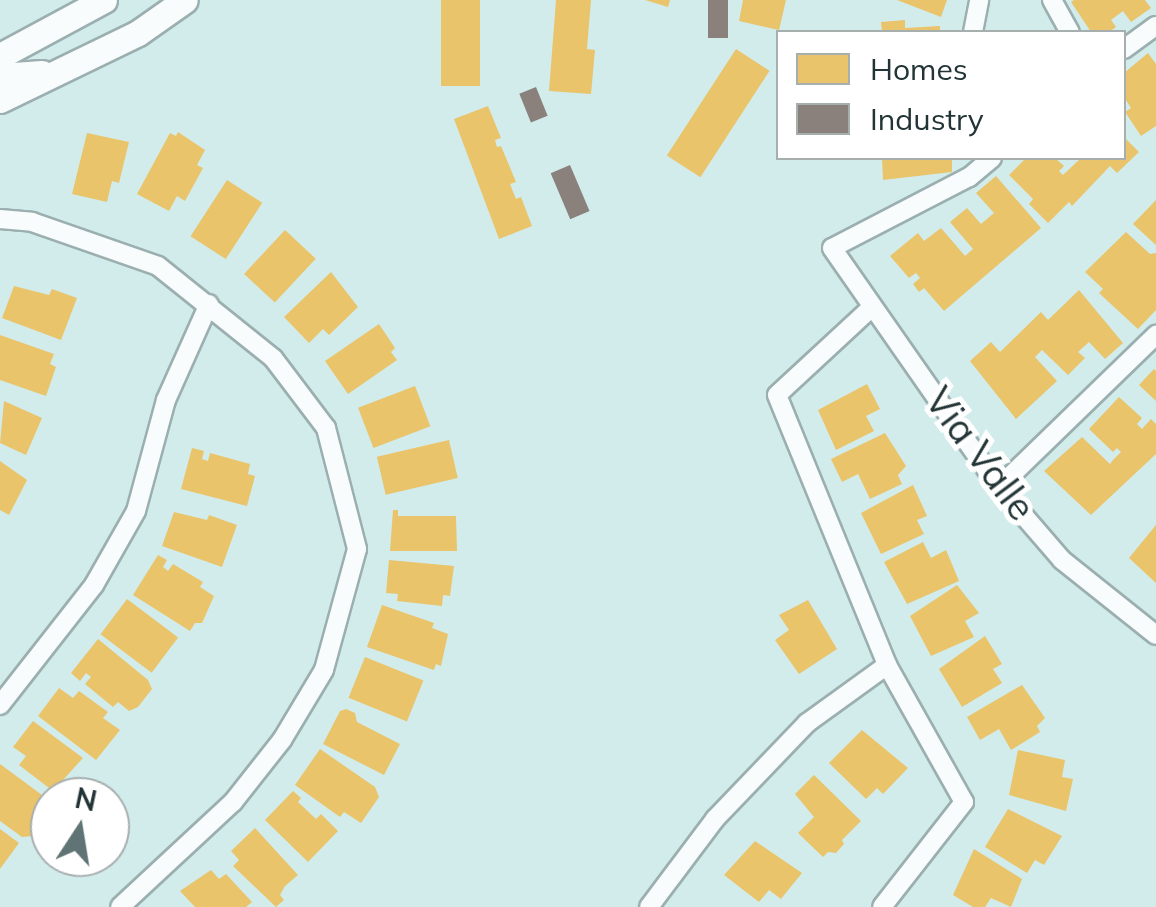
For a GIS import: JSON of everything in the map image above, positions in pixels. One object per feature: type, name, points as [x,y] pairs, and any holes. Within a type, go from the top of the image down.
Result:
[{"type":"main road","points":[[0,56],[104,0]]},
{"type":"main road","points":[[0,100],[138,33],[185,0]]},
{"type":"main road","points":[[0,76],[52,72]]},
{"type":"street","points":[[972,30],[979,0]]},
{"type":"street","points":[[1052,0],[1069,30]]},
{"type":"street","points":[[1126,48],[1156,26]]},
{"type":"street","points":[[968,160],[968,177]]},
{"type":"street","points":[[968,177],[989,160]]},
{"type":"street","name":"Via Valle","points":[[968,177],[832,248],[999,487],[1062,560],[1156,635]]},
{"type":"street","points":[[0,219],[32,222],[158,266],[272,358],[326,428],[357,549],[324,670],[282,740],[233,802],[120,907]]},
{"type":"street","points":[[0,705],[94,585],[136,512],[166,400],[209,304]]},
{"type":"street","points":[[872,307],[777,395],[888,666],[964,802],[882,907]]},
{"type":"street","points":[[999,487],[1156,335]]},
{"type":"street","points":[[650,907],[715,818],[807,723],[888,666]]},
{"type":"building: Homes","points":[[441,0],[480,0],[480,86],[441,86]]},
{"type":"building: Homes","points":[[556,0],[591,0],[587,49],[595,50],[591,94],[549,91]]},
{"type":"building: Homes","points":[[645,0],[670,0],[668,7]]},
{"type":"building: Homes","points":[[743,0],[786,0],[779,30],[739,21]]},
{"type":"building: Homes","points":[[897,0],[947,0],[941,17]]},
{"type":"building: Homes","points":[[1145,0],[1151,8],[1131,22],[1123,11],[1111,20],[1116,27],[1112,30],[1090,30],[1071,2]]},
{"type":"building: Homes","points":[[905,20],[905,28],[940,26],[940,30],[882,30],[881,22]]},
{"type":"building: Homes","points":[[736,49],[770,71],[700,177],[667,156]]},
{"type":"building: Homes","points":[[1148,53],[1156,64],[1156,126],[1141,136],[1126,114],[1131,108],[1126,100],[1126,71]]},
{"type":"building: Homes","points":[[488,106],[501,138],[495,140],[497,147],[501,146],[516,182],[510,184],[516,199],[521,197],[532,226],[499,239],[454,119]]},
{"type":"building: Homes","points":[[178,132],[205,150],[197,165],[203,168],[185,201],[177,196],[169,211],[137,194],[170,133],[176,136]]},
{"type":"building: Homes","points":[[87,133],[129,142],[119,183],[112,181],[107,202],[72,194]]},
{"type":"building: Homes","points":[[1126,139],[1139,152],[1117,173],[1110,166],[1072,206],[1069,202],[1048,223],[1029,204],[1033,199],[1009,175],[1024,160],[1057,160],[1064,166],[1059,171],[1063,175],[1079,160],[1126,160]]},
{"type":"building: Homes","points":[[882,160],[952,160],[952,172],[883,180]]},
{"type":"building: Homes","points":[[996,176],[1041,228],[944,311],[924,288],[919,292],[913,284],[920,278],[916,273],[909,278],[890,256],[918,233],[924,241],[941,228],[965,256],[973,249],[950,222],[967,208],[981,224],[994,213],[976,193]]},
{"type":"building: Homes","points":[[227,180],[262,203],[226,259],[191,236]]},
{"type":"building: Homes","points":[[1156,200],[1156,245],[1133,224]]},
{"type":"building: Homes","points":[[285,230],[316,259],[275,303],[244,274]]},
{"type":"building: Homes","points":[[1126,232],[1150,254],[1156,253],[1156,310],[1138,329],[1099,293],[1103,289],[1085,272]]},
{"type":"building: Homes","points":[[331,272],[358,307],[329,335],[323,329],[309,343],[284,317]]},
{"type":"building: Homes","points":[[14,286],[49,295],[52,289],[77,298],[61,340],[2,318]]},
{"type":"building: Homes","points":[[1079,290],[1123,343],[1105,359],[1089,342],[1078,352],[1085,358],[1068,375],[1042,350],[1035,357],[1057,381],[1016,419],[970,361],[991,342],[1000,352],[1041,312],[1048,320]]},
{"type":"building: Homes","points":[[379,324],[395,348],[391,352],[397,360],[348,394],[325,361]]},
{"type":"building: Homes","points":[[0,335],[54,354],[50,364],[56,367],[46,396],[0,380]]},
{"type":"building: Homes","points":[[1156,371],[1156,401],[1139,385]]},
{"type":"building: Homes","points":[[867,384],[880,409],[866,416],[874,431],[836,450],[818,410]]},
{"type":"building: Homes","points":[[415,386],[430,426],[373,448],[358,408]]},
{"type":"building: Homes","points":[[1119,397],[1142,418],[1137,424],[1142,429],[1151,419],[1156,424],[1156,454],[1091,515],[1044,471],[1082,437],[1110,464],[1121,452],[1117,448],[1113,452],[1089,429]]},
{"type":"building: Homes","points":[[4,401],[42,418],[26,455],[0,443]]},
{"type":"building: Homes","points":[[885,433],[906,466],[898,475],[902,484],[870,499],[858,474],[842,482],[831,459]]},
{"type":"building: Homes","points":[[449,440],[458,478],[386,495],[377,457]]},
{"type":"building: Homes","points":[[192,448],[204,451],[202,459],[208,461],[210,453],[250,464],[248,474],[255,476],[247,506],[181,489]]},
{"type":"building: Homes","points":[[0,461],[27,480],[9,515],[0,510]]},
{"type":"building: Homes","points":[[913,485],[927,516],[917,520],[924,534],[881,554],[861,513]]},
{"type":"building: Homes","points":[[393,510],[398,510],[398,516],[456,516],[457,551],[390,551]]},
{"type":"building: Homes","points":[[174,512],[207,520],[209,515],[237,525],[222,567],[162,546]]},
{"type":"building: Homes","points":[[1156,525],[1156,583],[1129,558]]},
{"type":"building: Homes","points":[[923,542],[931,558],[946,550],[959,581],[907,604],[884,562]]},
{"type":"building: Homes","points":[[158,555],[167,560],[163,567],[168,571],[173,564],[203,582],[200,587],[214,596],[202,623],[195,623],[190,631],[133,595]]},
{"type":"building: Homes","points":[[389,560],[454,566],[450,596],[443,595],[442,606],[397,601],[398,594],[386,593]]},
{"type":"building: Homes","points":[[957,585],[979,613],[965,621],[974,637],[931,656],[910,616]]},
{"type":"building: Homes","points":[[127,599],[178,638],[152,673],[101,634]]},
{"type":"building: Homes","points":[[808,600],[837,649],[799,674],[775,640],[789,630],[779,615]]},
{"type":"building: Homes","points":[[382,605],[434,623],[432,628],[448,634],[441,666],[436,664],[434,670],[367,647]]},
{"type":"building: Homes","points":[[985,636],[1002,664],[993,669],[1002,683],[962,707],[939,669]]},
{"type":"building: Homes","points":[[98,639],[148,680],[152,689],[138,707],[129,711],[118,702],[113,707],[85,684],[91,677],[86,673],[80,681],[71,673]]},
{"type":"building: Homes","points":[[365,657],[423,681],[407,721],[349,698]]},
{"type":"building: Homes","points":[[1022,685],[1045,718],[1037,726],[1040,732],[1011,750],[999,729],[980,740],[967,717]]},
{"type":"building: Homes","points":[[59,688],[73,698],[79,691],[108,712],[103,718],[120,730],[96,760],[38,716]]},
{"type":"building: Homes","points":[[340,711],[355,713],[357,722],[400,744],[384,775],[323,744]]},
{"type":"building: Homes","points":[[33,721],[83,758],[66,777],[35,777],[19,765],[26,756],[13,747]]},
{"type":"building: Homes","points":[[862,730],[908,768],[883,794],[877,788],[866,799],[829,763]]},
{"type":"building: Homes","points":[[320,749],[375,787],[379,797],[361,823],[344,812],[340,817],[295,785]]},
{"type":"building: Homes","points":[[1018,750],[1065,760],[1062,777],[1073,779],[1066,811],[1009,795]]},
{"type":"building: Homes","points":[[0,764],[30,786],[30,836],[22,837],[0,821]]},
{"type":"building: Homes","points":[[814,775],[861,821],[842,840],[844,844],[836,853],[828,852],[823,857],[798,833],[814,817],[795,794]]},
{"type":"building: Homes","points":[[293,791],[301,798],[298,802],[316,819],[321,814],[338,831],[308,862],[265,820]]},
{"type":"building: Homes","points":[[1008,809],[1062,836],[1044,865],[1035,860],[1027,873],[985,847]]},
{"type":"building: Homes","points":[[255,828],[298,875],[285,886],[280,895],[284,900],[276,907],[233,866],[239,860],[231,851]]},
{"type":"building: Homes","points":[[0,829],[19,843],[0,869]]},
{"type":"building: Homes","points":[[755,841],[802,873],[781,899],[769,890],[759,902],[724,875]]},
{"type":"building: Homes","points":[[974,849],[1022,879],[1011,907],[991,898],[985,907],[973,907],[953,895]]},
{"type":"building: Homes","points":[[211,870],[219,879],[226,874],[252,902],[246,907],[195,907],[180,891]]},
{"type":"building: Industry","points":[[708,0],[728,0],[728,38],[708,38]]},
{"type":"building: Industry","points":[[536,87],[548,116],[531,122],[519,94]]},
{"type":"building: Industry","points":[[570,165],[590,211],[570,219],[551,173]]}]
